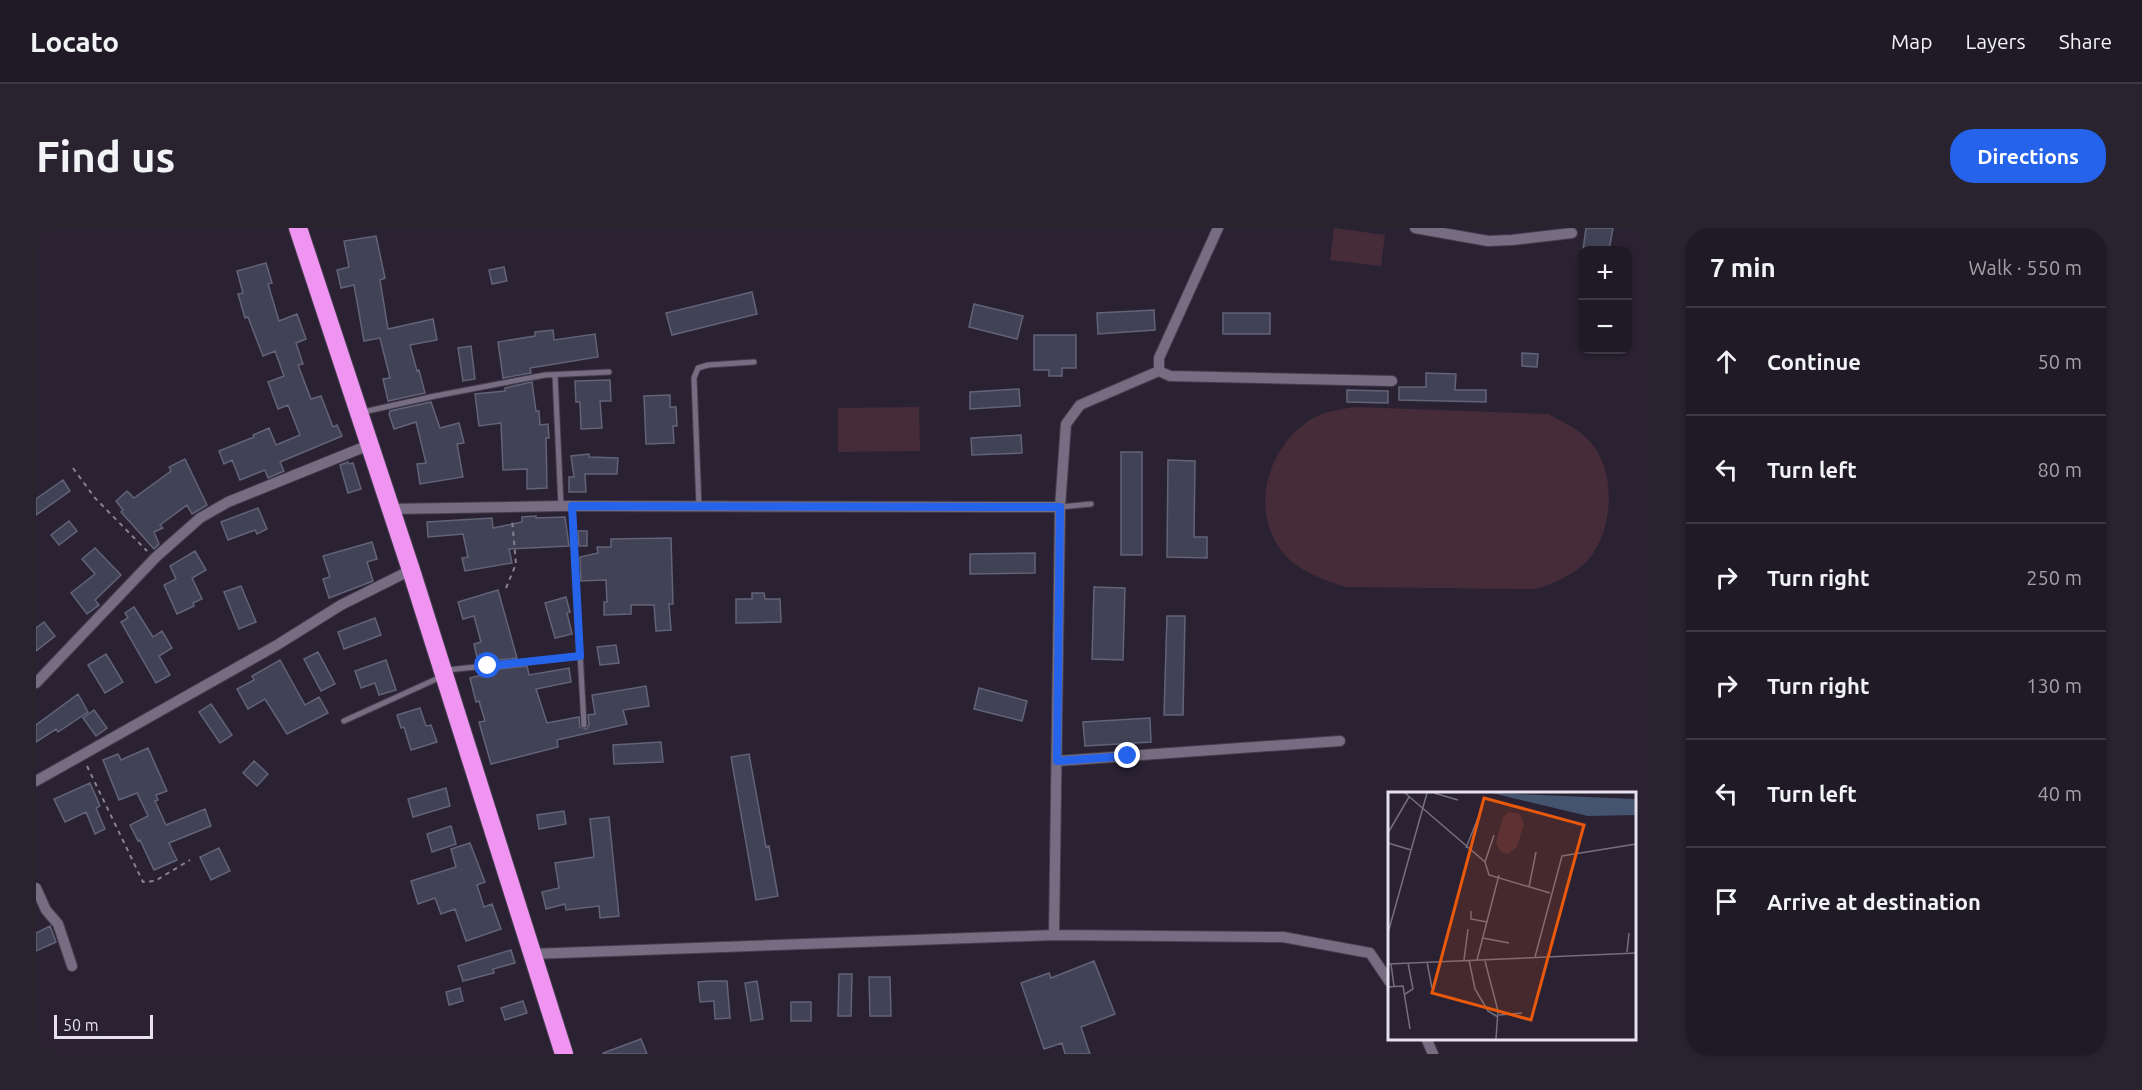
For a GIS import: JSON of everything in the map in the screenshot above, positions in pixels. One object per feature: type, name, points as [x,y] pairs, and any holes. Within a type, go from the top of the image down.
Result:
[{"type":"highway","points":[[298,228],[411,570],[564,1054]]},
{"type":"street","points":[[1158,371],[1160,358],[1218,228]]},
{"type":"street","points":[[1415,228],[1488,241],[1572,233]]},
{"type":"street","points":[[1054,935],[1060,507],[1066,424],[1073,412],[1080,405],[1158,371],[1170,376],[1392,381]]},
{"type":"street","points":[[36,683],[155,559],[200,518],[228,502],[369,445]]},
{"type":"street","points":[[390,509],[566,506],[1060,507]]},
{"type":"street","points":[[36,782],[277,645],[341,605],[411,570]]},
{"type":"street","points":[[1057,761],[1340,741]]},
{"type":"street","points":[[36,888],[46,910],[58,924],[72,966]]},
{"type":"street","points":[[531,954],[1054,935],[1283,937],[1370,953],[1388,980]]},
{"type":"street","points":[[1426,1039],[1433,1054]]},
{"type":"lane","points":[[699,507],[694,378],[699,368],[708,365],[754,362]]},
{"type":"lane","points":[[359,413],[435,396],[555,375],[609,372]]},
{"type":"lane","points":[[555,375],[584,725]]},
{"type":"lane","points":[[1060,507],[1091,504]]},
{"type":"lane","points":[[344,721],[443,673],[580,656]]},
{"type":"path","points":[[73,468],[95,498],[155,559]]},
{"type":"path","points":[[506,588],[516,564],[511,507]]},
{"type":"path","points":[[82,755],[143,882],[155,881],[190,860]]},
{"type":"shaded area","points":[[1334,228],[1385,235],[1381,266],[1330,260]]},
{"type":"shaded area","points":[[919,407],[920,451],[838,452],[838,408]]},
{"type":"shaded area","points":[[1355,407],[1548,414],[1574,428],[1591,442],[1607,475],[1609,491],[1606,523],[1594,552],[1574,572],[1536,589],[1346,587],[1307,572],[1283,553],[1270,528],[1265,494],[1268,478],[1283,447],[1307,422],[1324,413]]},
{"type":"building","points":[[1586,228],[1613,228],[1610,246],[1584,246]]},
{"type":"building","points":[[376,236],[385,278],[380,280],[388,329],[433,319],[437,340],[410,345],[425,393],[388,401],[383,379],[390,378],[380,338],[364,341],[354,285],[341,288],[337,270],[349,267],[344,241]]},
{"type":"building","points":[[266,263],[272,283],[268,284],[279,321],[297,314],[306,339],[296,343],[303,364],[298,365],[311,399],[321,396],[333,427],[337,425],[342,436],[280,462],[284,471],[268,478],[265,470],[240,480],[232,460],[224,464],[219,451],[254,437],[253,435],[269,428],[276,445],[300,435],[288,405],[278,409],[268,382],[284,376],[275,351],[263,356],[248,317],[245,318],[238,294],[243,293],[237,271]]},
{"type":"building","points":[[504,267],[507,281],[492,284],[489,270]]},
{"type":"building","points":[[752,292],[757,314],[672,335],[666,313]]},
{"type":"building","points":[[974,304],[1023,316],[1017,339],[969,327]]},
{"type":"building","points":[[1154,310],[1155,330],[1098,334],[1097,313]]},
{"type":"building","points":[[1223,313],[1270,313],[1270,334],[1223,334]]},
{"type":"building","points":[[553,330],[554,340],[595,334],[598,357],[530,368],[531,373],[503,378],[498,342],[535,336],[535,332]]},
{"type":"building","points":[[1034,335],[1076,335],[1076,368],[1062,368],[1062,376],[1049,376],[1049,370],[1034,370]]},
{"type":"building","points":[[471,346],[475,379],[463,381],[458,348]]},
{"type":"building","points":[[1522,353],[1538,354],[1537,367],[1522,366]]},
{"type":"building","points":[[1426,373],[1456,374],[1455,390],[1486,390],[1486,402],[1399,400],[1399,387],[1426,387]]},
{"type":"building","points":[[610,380],[611,401],[600,401],[602,428],[581,429],[580,402],[576,402],[575,381]]},
{"type":"building","points":[[532,382],[540,425],[548,424],[547,488],[527,489],[527,469],[503,470],[501,423],[479,426],[475,394],[505,391],[505,388]]},
{"type":"building","points":[[1019,389],[1020,406],[970,409],[970,392]]},
{"type":"building","points":[[1347,390],[1388,391],[1388,403],[1347,402]]},
{"type":"building","points":[[670,395],[670,407],[676,407],[677,426],[673,426],[674,443],[646,444],[644,396]]},
{"type":"building","points":[[431,402],[440,428],[459,423],[464,443],[457,444],[463,477],[420,484],[417,464],[426,463],[416,422],[394,429],[389,414],[390,411]]},
{"type":"building","points":[[1021,435],[1022,453],[972,455],[971,438]]},
{"type":"building","points":[[1121,452],[1142,452],[1142,555],[1121,555]]},
{"type":"building","points":[[589,454],[589,457],[618,458],[617,474],[585,474],[586,492],[569,492],[569,477],[574,477],[571,456]]},
{"type":"building","points":[[185,459],[207,505],[192,514],[187,505],[160,525],[163,528],[154,532],[159,544],[154,549],[121,512],[123,510],[116,501],[127,491],[134,498],[171,471],[169,467]]},
{"type":"building","points":[[1168,460],[1195,461],[1194,537],[1207,537],[1207,558],[1167,557]]},
{"type":"building","points":[[353,463],[361,489],[348,493],[340,465]]},
{"type":"building","points":[[63,480],[70,491],[36,515],[36,499]]},
{"type":"building","points":[[258,508],[267,529],[257,534],[255,530],[228,540],[221,522]]},
{"type":"building","points":[[536,516],[536,518],[565,517],[569,546],[509,549],[512,563],[465,571],[462,558],[468,557],[463,534],[428,537],[427,522],[492,518],[493,528],[522,522],[522,517]]},
{"type":"building","points":[[69,521],[77,531],[59,545],[51,535]]},
{"type":"building","points":[[578,531],[587,531],[587,546],[579,546]]},
{"type":"building","points":[[671,538],[673,604],[669,604],[671,630],[656,631],[654,605],[631,605],[631,614],[604,615],[604,602],[607,602],[606,580],[581,581],[580,557],[598,553],[597,547],[611,547],[611,539]]},
{"type":"building","points":[[372,542],[377,559],[367,562],[373,581],[329,598],[323,579],[330,577],[323,556]]},
{"type":"building","points":[[95,548],[121,575],[95,600],[99,605],[87,614],[71,593],[95,574],[82,559]]},
{"type":"building","points":[[195,551],[206,570],[192,578],[202,599],[193,603],[194,606],[177,614],[164,585],[176,579],[170,566]]},
{"type":"building","points":[[1035,553],[1035,573],[970,574],[970,554]]},
{"type":"building","points":[[241,586],[256,622],[239,629],[224,592]]},
{"type":"building","points":[[1094,587],[1125,588],[1123,660],[1092,659]]},
{"type":"building","points":[[498,590],[517,658],[478,662],[474,644],[481,642],[474,616],[463,619],[458,602]]},
{"type":"building","points":[[752,593],[764,593],[765,599],[780,599],[781,622],[736,623],[736,599],[752,599]]},
{"type":"building","points":[[566,597],[572,634],[555,638],[545,603]]},
{"type":"building","points":[[134,607],[153,637],[162,631],[172,648],[159,656],[170,675],[156,683],[121,622],[128,618],[125,613]]},
{"type":"building","points":[[1167,616],[1185,616],[1183,715],[1164,715]]},
{"type":"building","points":[[375,618],[381,635],[344,649],[338,632]]},
{"type":"building","points":[[44,622],[55,636],[36,651],[36,628]]},
{"type":"building","points":[[616,645],[619,663],[600,665],[597,647]]},
{"type":"building","points":[[318,652],[335,684],[321,691],[304,659]]},
{"type":"building","points":[[106,654],[123,682],[105,693],[88,665]]},
{"type":"building","points":[[280,660],[305,705],[319,697],[328,713],[287,734],[265,699],[248,709],[237,689],[254,680],[252,676]]},
{"type":"building","points":[[386,660],[396,690],[379,695],[375,683],[361,688],[355,671]]},
{"type":"building","points":[[527,666],[529,675],[569,668],[571,682],[536,689],[547,723],[579,717],[580,727],[586,729],[589,725],[588,715],[595,714],[592,695],[646,686],[649,706],[623,710],[627,724],[557,740],[558,747],[491,764],[479,722],[485,721],[479,701],[476,702],[470,678],[482,675],[481,671]]},
{"type":"building","points":[[979,688],[1027,701],[1022,721],[974,709]]},
{"type":"building","points":[[78,694],[88,712],[58,732],[56,729],[36,742],[36,725]]},
{"type":"building","points":[[211,704],[232,735],[220,743],[199,712]]},
{"type":"building","points":[[420,708],[426,726],[431,725],[437,742],[411,750],[404,727],[401,728],[397,715]]},
{"type":"building","points":[[94,710],[107,728],[96,736],[83,718]]},
{"type":"building","points":[[1150,718],[1151,742],[1085,746],[1083,722]]},
{"type":"building","points":[[661,742],[663,762],[614,764],[613,745]]},
{"type":"building","points":[[148,748],[167,791],[156,795],[158,800],[155,801],[166,825],[205,809],[211,826],[169,843],[177,860],[154,870],[130,825],[148,816],[137,793],[119,800],[103,760],[118,754],[121,760]]},
{"type":"building","points":[[749,754],[766,847],[769,846],[778,896],[756,900],[731,757]]},
{"type":"building","points":[[254,761],[268,774],[257,786],[243,773]]},
{"type":"building","points":[[90,783],[100,806],[96,808],[105,829],[95,834],[86,812],[65,822],[54,799]]},
{"type":"building","points":[[446,788],[450,806],[413,817],[408,799]]},
{"type":"building","points":[[564,811],[566,824],[539,829],[537,815]]},
{"type":"building","points":[[609,817],[619,916],[600,918],[599,906],[566,910],[565,904],[546,909],[542,892],[559,888],[555,863],[594,857],[590,819]]},
{"type":"building","points":[[451,826],[456,844],[432,852],[427,834]]},
{"type":"building","points":[[470,843],[485,882],[477,885],[484,907],[492,904],[501,929],[466,941],[455,909],[441,914],[435,898],[418,904],[411,881],[456,867],[451,849]]},
{"type":"building","points":[[219,848],[230,871],[211,880],[200,857]]},
{"type":"building","points":[[50,926],[56,942],[36,951],[36,933]]},
{"type":"building","points":[[511,950],[515,963],[493,969],[494,973],[463,981],[458,966]]},
{"type":"building","points":[[1094,961],[1115,1014],[1081,1027],[1090,1054],[1065,1054],[1062,1043],[1044,1049],[1021,983],[1049,973],[1051,978]]},
{"type":"building","points":[[839,974],[852,974],[851,1016],[838,1016]]},
{"type":"building","points":[[869,977],[890,977],[891,1016],[870,1016]]},
{"type":"building","points":[[727,981],[730,1018],[715,1019],[714,1001],[700,1002],[698,982]]},
{"type":"building","points":[[757,981],[763,1019],[751,1021],[745,983]]},
{"type":"building","points":[[460,988],[463,1001],[449,1005],[446,992]]},
{"type":"building","points":[[523,1001],[527,1013],[505,1020],[501,1008]]},
{"type":"building","points":[[791,1002],[811,1002],[811,1021],[791,1021]]},
{"type":"building","points":[[641,1039],[647,1054],[603,1054],[603,1053]]},
{"type":"route","points":[[488,666],[580,656],[572,506],[1060,507],[1057,761],[1128,756]]}]
